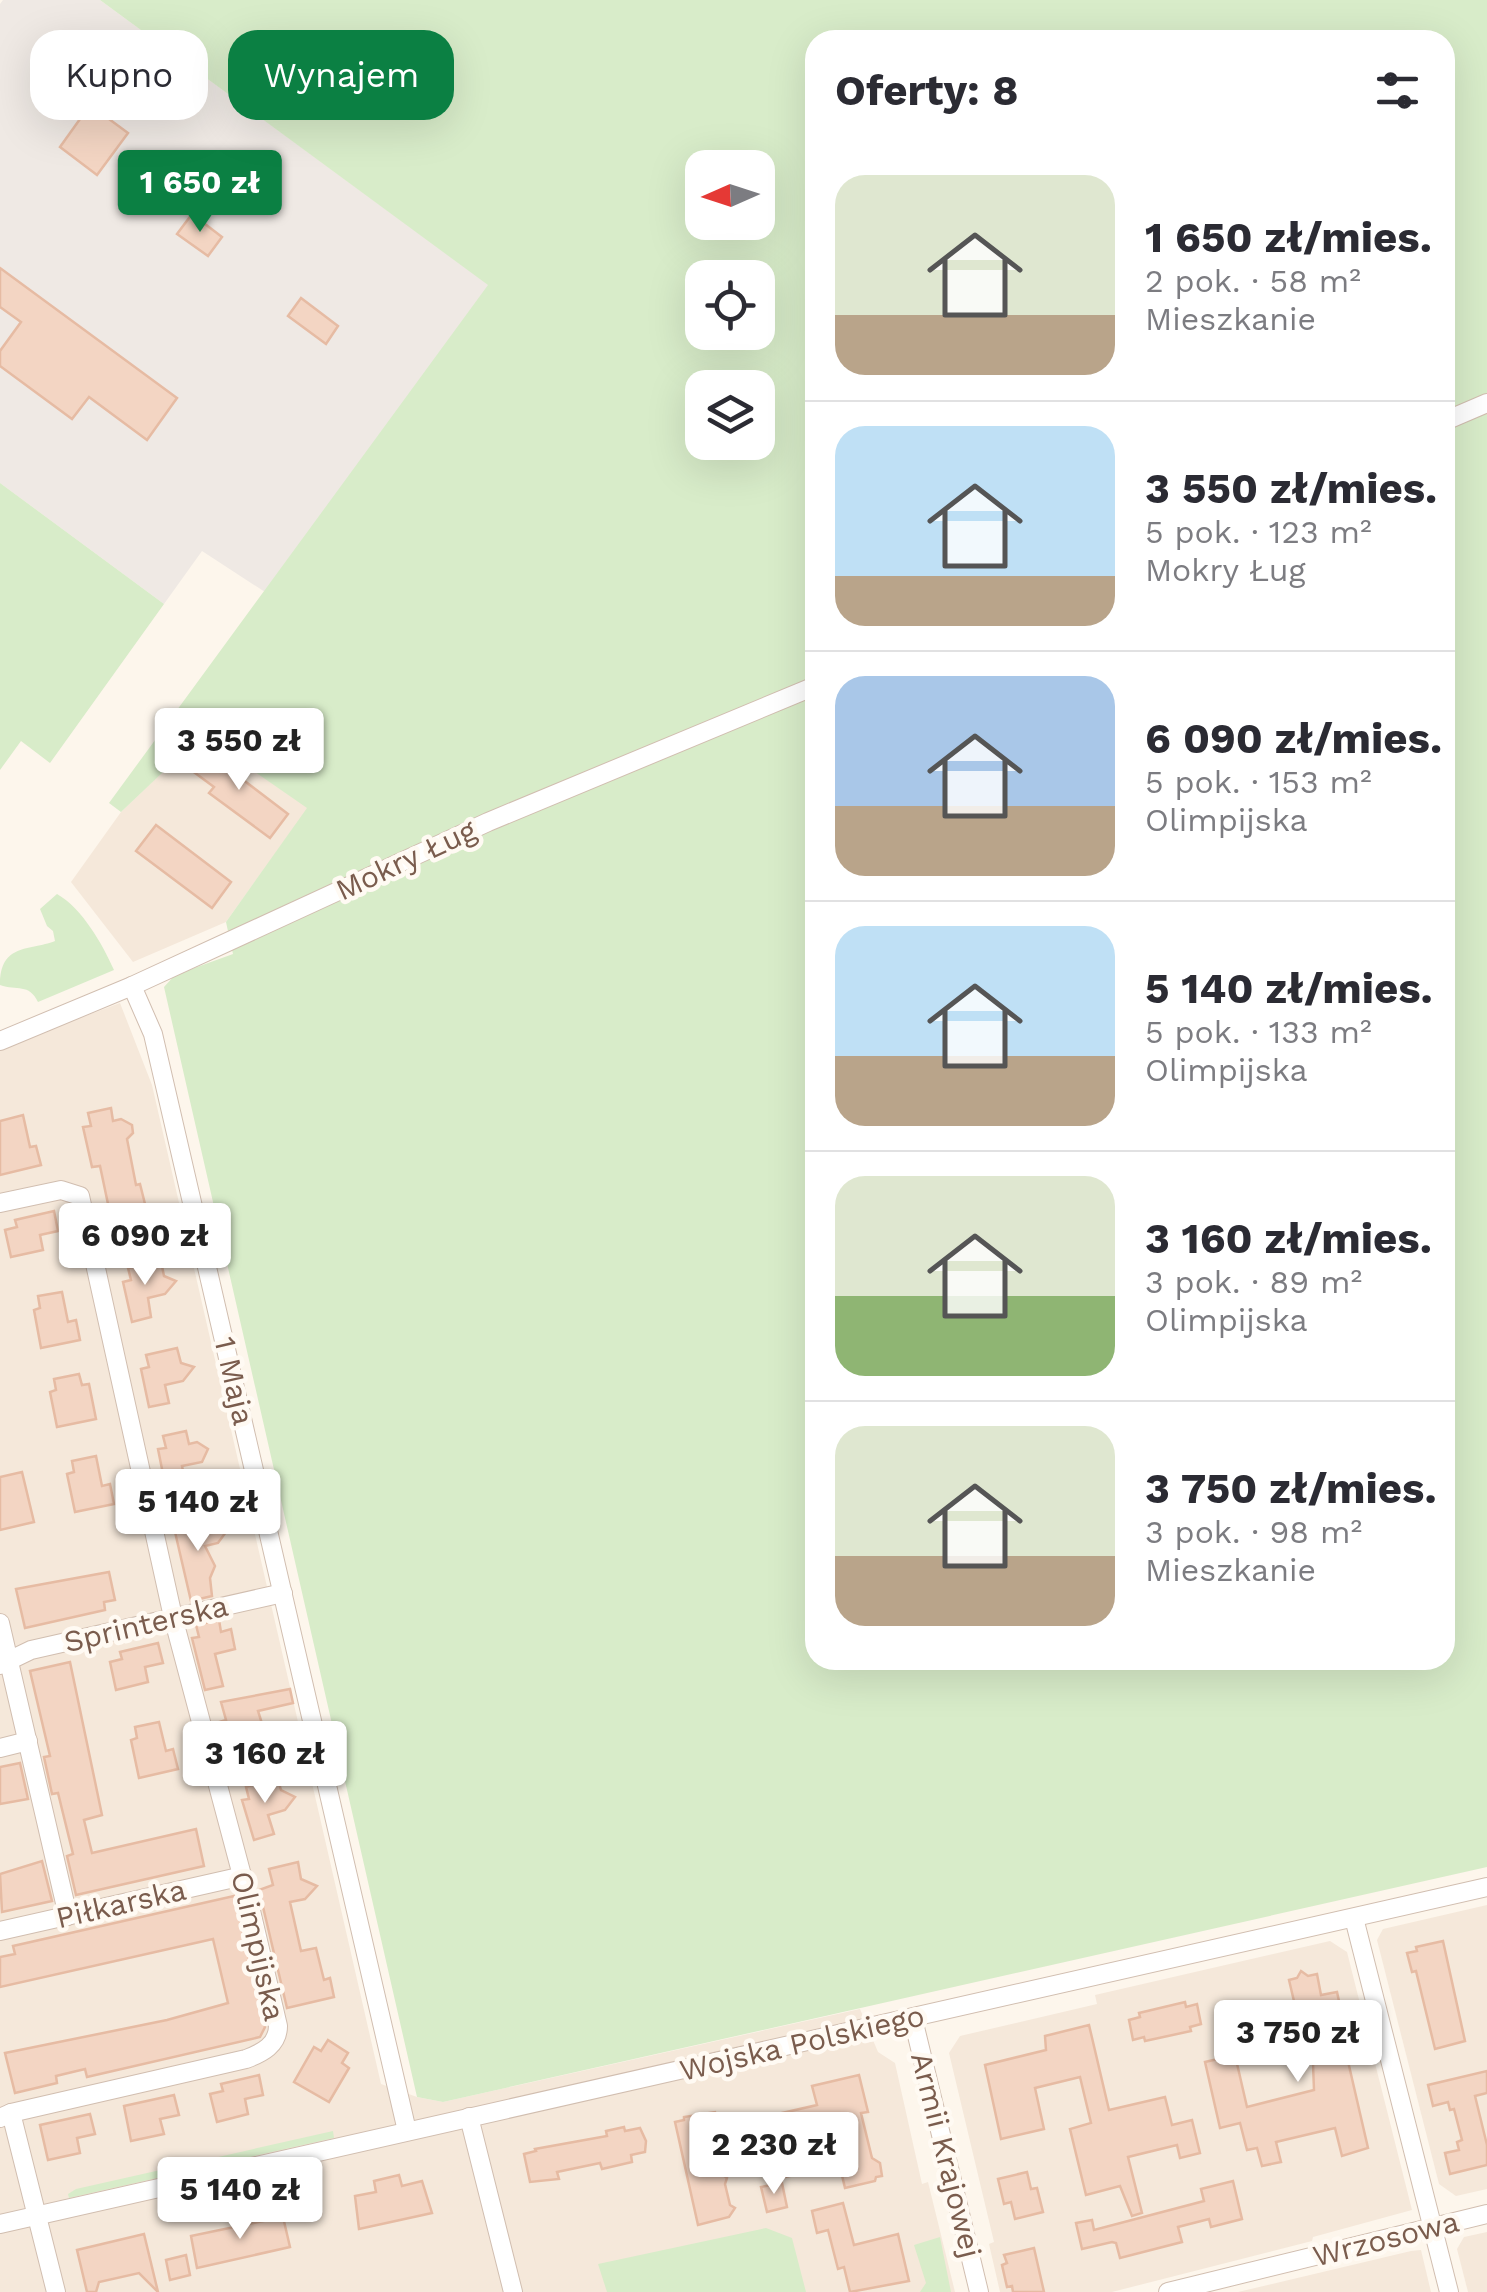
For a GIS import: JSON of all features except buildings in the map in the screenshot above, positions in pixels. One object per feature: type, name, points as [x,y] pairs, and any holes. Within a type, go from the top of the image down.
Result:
[{"type":"street","points":[[1455,417],[1487,403]]},
{"type":"street","name":"Mokry Ług","points":[[0,1040],[132,986],[488,822],[805,690]]},
{"type":"street","name":"1 Maja","points":[[132,986],[152,1034],[407,2131]]},
{"type":"street","name":"Olimpijska","points":[[0,1203],[52,1191],[69,1190],[80,1196],[173,1617],[278,2026],[278,2034],[264,2052],[246,2059],[6,2116]]},
{"type":"street","name":"Sprinterska","points":[[5,1663],[31,1650],[283,1593]]},
{"type":"street","points":[[0,1623],[5,1663],[28,1742],[68,1916]]},
{"type":"street","points":[[0,1748],[28,1742]]},
{"type":"street","name":"Piłkarska","points":[[0,1931],[242,1876]]},
{"type":"street","name":"Wojska Polskiego","points":[[0,2224],[1487,1887]]},
{"type":"street","points":[[1354,1918],[1449,2292]]},
{"type":"street","name":"Armii Krajowej","points":[[913,2019],[979,2292]]},
{"type":"street","points":[[6,2116],[38,2216],[56,2292]]},
{"type":"street","points":[[469,2117],[514,2292]]},
{"type":"street","name":"Wrzosowa","points":[[1168,2292],[1487,2214]]},
{"type":"shaded area","points":[[3,0],[100,0],[141,30],[30,30],[30,120],[208,120],[208,79],[228,94],[228,120],[264,120],[489,285],[265,592],[202,551],[164,604],[0,483]]},
{"type":"shaded area","points":[[202,734],[308,808],[226,922],[133,962],[71,882],[121,812]]},
{"type":"shaded area","points":[[120,1003],[152,1085],[381,2084],[443,2102],[860,2009],[878,2052],[895,2063],[922,2184],[928,2182],[955,2292],[0,2292],[0,1048]]},
{"type":"shaded area","points":[[1487,1905],[1487,2189],[1456,2196],[1439,2184],[1377,1940],[1383,1929]]},
{"type":"shaded area","points":[[1330,1941],[1347,1952],[1412,2210],[1313,2237],[1312,2241],[1112,2292],[1000,2292],[989,2244],[994,2242],[949,2053],[960,2036],[1097,2004],[1095,1995]]},
{"type":"shaded area","points":[[1487,2232],[1487,2292],[1468,2292],[1457,2249],[1464,2237]]},
{"type":"shaded area","points":[[1421,2250],[1431,2292],[1238,2292],[1411,2251]]},
{"type":"green space","points":[[100,0],[1487,0],[1487,1867],[443,2102],[417,2097],[164,987],[175,975],[233,954],[226,922],[307,808],[202,735],[121,812],[109,803],[488,285],[263,120],[454,120],[454,30],[228,30],[228,94],[208,79],[208,30],[141,30]]},
{"type":"green space","points":[[0,483],[164,604],[50,763],[21,741],[0,770]]},
{"type":"green space","points":[[57,894],[83,918],[114,970],[38,1002],[27,990],[0,985],[1,971],[18,951],[55,941],[40,909]]},
{"type":"green space","points":[[333,2131],[334,2138],[69,2198],[68,2194],[76,2189]]},
{"type":"green space","points":[[766,2228],[792,2238],[806,2292],[607,2292],[598,2264]]},
{"type":"green space","points":[[940,2237],[951,2292],[920,2292],[926,2283],[914,2245]]}]
